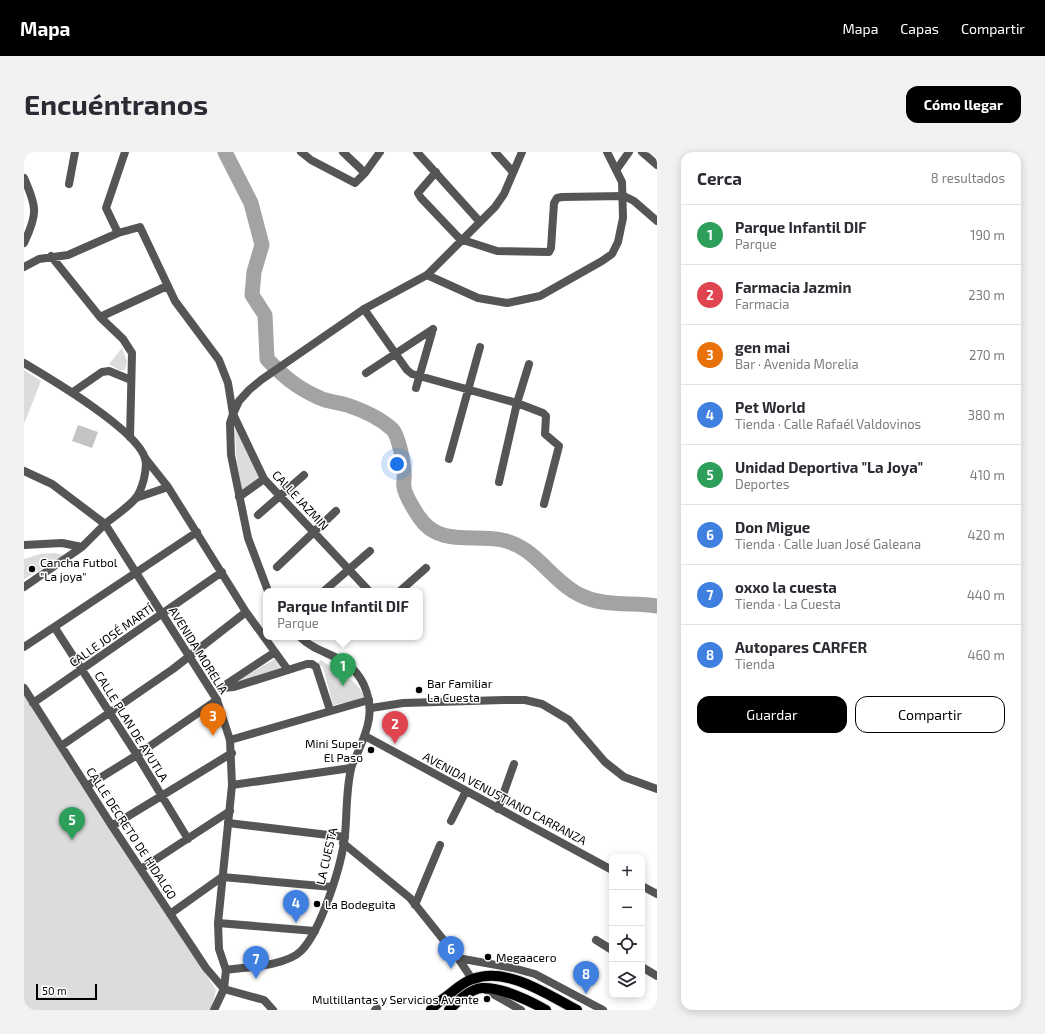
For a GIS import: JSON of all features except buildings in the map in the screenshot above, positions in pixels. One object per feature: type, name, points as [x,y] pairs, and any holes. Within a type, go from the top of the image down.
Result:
[{"type":"main road","points":[[431,1010],[472,979],[488,975],[509,978],[531,986],[577,1010]]},
{"type":"main road","points":[[449,1010],[466,995],[482,988],[511,993],[546,1010]]},
{"type":"street","points":[[69,184],[75,152]]},
{"type":"street","points":[[302,152],[311,160],[355,184],[380,152]]},
{"type":"street","points":[[343,152],[365,173]]},
{"type":"street","points":[[417,152],[480,222]]},
{"type":"street","points":[[495,152],[513,172]]},
{"type":"street","points":[[267,588],[248,538],[231,455],[230,423],[239,401],[261,380],[364,309],[426,274],[460,239],[495,207],[504,194],[522,152]]},
{"type":"street","points":[[426,274],[478,298],[507,302],[540,296],[612,254],[622,231],[624,196],[622,182],[617,169],[607,152]]},
{"type":"street","points":[[617,169],[629,152]]},
{"type":"street","points":[[642,152],[657,166]]},
{"type":"street","points":[[118,233],[106,208],[123,153]]},
{"type":"street","points":[[436,172],[418,194],[460,239],[497,251],[549,252],[551,248],[554,203],[557,198],[624,196],[656,216]]},
{"type":"street","points":[[24,178],[35,209],[32,226],[24,243]]},
{"type":"street","points":[[24,267],[39,258],[68,255],[118,233],[140,227],[175,302],[219,360],[228,383],[233,414]]},
{"type":"street","points":[[51,256],[100,317],[123,339],[132,353],[130,437]]},
{"type":"street","points":[[100,317],[167,286]]},
{"type":"street","points":[[364,309],[407,370],[419,377],[517,403],[543,413],[546,416],[545,434],[560,446],[544,504]]},
{"type":"street","points":[[366,373],[394,353],[433,329],[416,388]]},
{"type":"street","points":[[449,459],[480,347]]},
{"type":"street","points":[[24,363],[73,392],[130,437],[168,487],[198,532],[246,612],[263,635]]},
{"type":"street","points":[[499,482],[517,403],[529,364]]},
{"type":"street","points":[[73,392],[102,372],[109,371],[131,380]]},
{"type":"street","name":"CALLE JAZMIN","points":[[233,414],[264,479],[366,588]]},
{"type":"street","points":[[136,498],[141,487],[145,469],[145,458]]},
{"type":"street","name":"AVENIDA MORELIA","points":[[24,471],[52,484],[105,524],[217,700],[230,740],[232,753],[230,811],[218,923],[219,949],[226,970]]},
{"type":"street","points":[[258,515],[304,475]]},
{"type":"street","points":[[239,497],[264,479]]},
{"type":"street","points":[[24,587],[82,547],[105,524],[136,498],[168,487]]},
{"type":"street","points":[[277,567],[336,511]]},
{"type":"street","points":[[24,647],[55,628],[198,532]]},
{"type":"street","points":[[24,545],[62,544],[82,547]]},
{"type":"street","points":[[328,588],[370,551]]},
{"type":"street","points":[[403,588],[426,568]]},
{"type":"street","name":"CALLE JOSÉ MARTÍ","points":[[33,703],[83,670],[222,572]]},
{"type":"street","points":[[61,746],[189,657],[246,612]]},
{"type":"street","name":"CALLE PLAN DE AYUTLA","points":[[55,628],[110,712],[188,839]]},
{"type":"street","points":[[266,640],[288,670]]},
{"type":"street","points":[[305,640],[345,662],[356,672],[364,685],[370,704]]},
{"type":"street","points":[[212,693],[275,652]]},
{"type":"street","points":[[221,688],[234,687],[307,664],[312,664],[316,667],[330,710]]},
{"type":"street","name":"CALLE DECRETO DE HIDALGO","points":[[24,688],[170,914],[206,968],[224,988]]},
{"type":"street","points":[[87,786],[137,755],[217,700]]},
{"type":"street","points":[[230,740],[330,710],[370,704],[525,700],[542,704],[569,720],[605,762],[624,777],[657,789]]},
{"type":"street","name":"LA CUESTA","points":[[226,970],[281,962],[301,951],[315,931],[332,887],[344,840],[351,768],[365,736],[370,704]]},
{"type":"street","name":"AVENIDA VENUSTIANO CARRANZA","points":[[365,736],[609,868]]},
{"type":"street","points":[[112,826],[232,753]]},
{"type":"street","points":[[498,809],[514,764]]},
{"type":"street","points":[[232,785],[351,768]]},
{"type":"street","points":[[451,821],[466,791]]},
{"type":"street","points":[[141,869],[230,811]]},
{"type":"street","points":[[228,824],[344,840],[410,898],[458,958],[472,979]]},
{"type":"street","points":[[415,905],[440,845]]},
{"type":"street","points":[[170,914],[222,877],[332,887]]},
{"type":"street","points":[[645,888],[657,894]]},
{"type":"street","points":[[218,923],[315,931]]},
{"type":"street","points":[[596,940],[609,948]]},
{"type":"street","points":[[458,958],[535,974],[603,1010]]},
{"type":"street","points":[[645,969],[657,976]]},
{"type":"street","points":[[214,1010],[224,988],[226,970]]},
{"type":"street","points":[[224,988],[264,1000],[273,1010]]},
{"type":"street","points":[[482,988],[521,1010]]},
{"type":"shaded area","points":[[122,348],[127,361],[125,370],[119,370],[109,364]]},
{"type":"shaded area","points":[[24,370],[41,381],[24,424]]},
{"type":"shaded area","points":[[235,424],[260,480],[242,491],[236,454]]},
{"type":"shaded area","name":"Cancha Futbol \"La joya\"","points":[[55,553],[65,555],[24,579],[24,559],[40,554]]},
{"type":"shaded area","points":[[275,659],[282,670],[227,687]]},
{"type":"shaded area","points":[[321,660],[353,681],[362,692],[364,699],[333,705],[323,667],[317,664]]},
{"type":"shaded area","points":[[24,690],[216,990],[211,1010],[24,1010]]},
{"type":"waterway","points":[[225,152],[251,203],[262,245],[254,272],[252,295],[265,315],[267,359],[285,377],[304,390],[323,399],[347,405],[365,412],[382,421],[392,429],[402,456],[406,494],[419,517],[427,526],[436,532],[457,538],[502,540],[514,544],[534,556],[570,589],[589,599],[608,603],[657,606]]},
{"type":"place","name":"Cancha Futbol \"La joya\"","points":[[32,569]]},
{"type":"place","name":"Parque Infantil DIF","points":[[343,686]]},
{"type":"place","name":"Bar Familiar La Cuesta","points":[[419,690]]},
{"type":"place","name":"gen mai","points":[[213,736]]},
{"type":"place","name":"Farmacia Jazmin","points":[[395,744]]},
{"type":"place","name":"Mini Super El Paso","points":[[371,750]]},
{"type":"place","name":"Unidad Deportiva \"La Joya\"","points":[[72,840]]},
{"type":"place","name":"La Bodeguita","points":[[317,904]]},
{"type":"place","name":"Pet World","points":[[296,923]]},
{"type":"place","name":"Megaacero","points":[[488,957]]},
{"type":"place","name":"Don Migue","points":[[451,969]]},
{"type":"place","name":"oxxo la cuesta","points":[[256,979]]},
{"type":"place","name":"Autopares CARFER","points":[[586,994]]},
{"type":"place","name":"Multillantas y Servicios Avante","points":[[487,999]]}]
